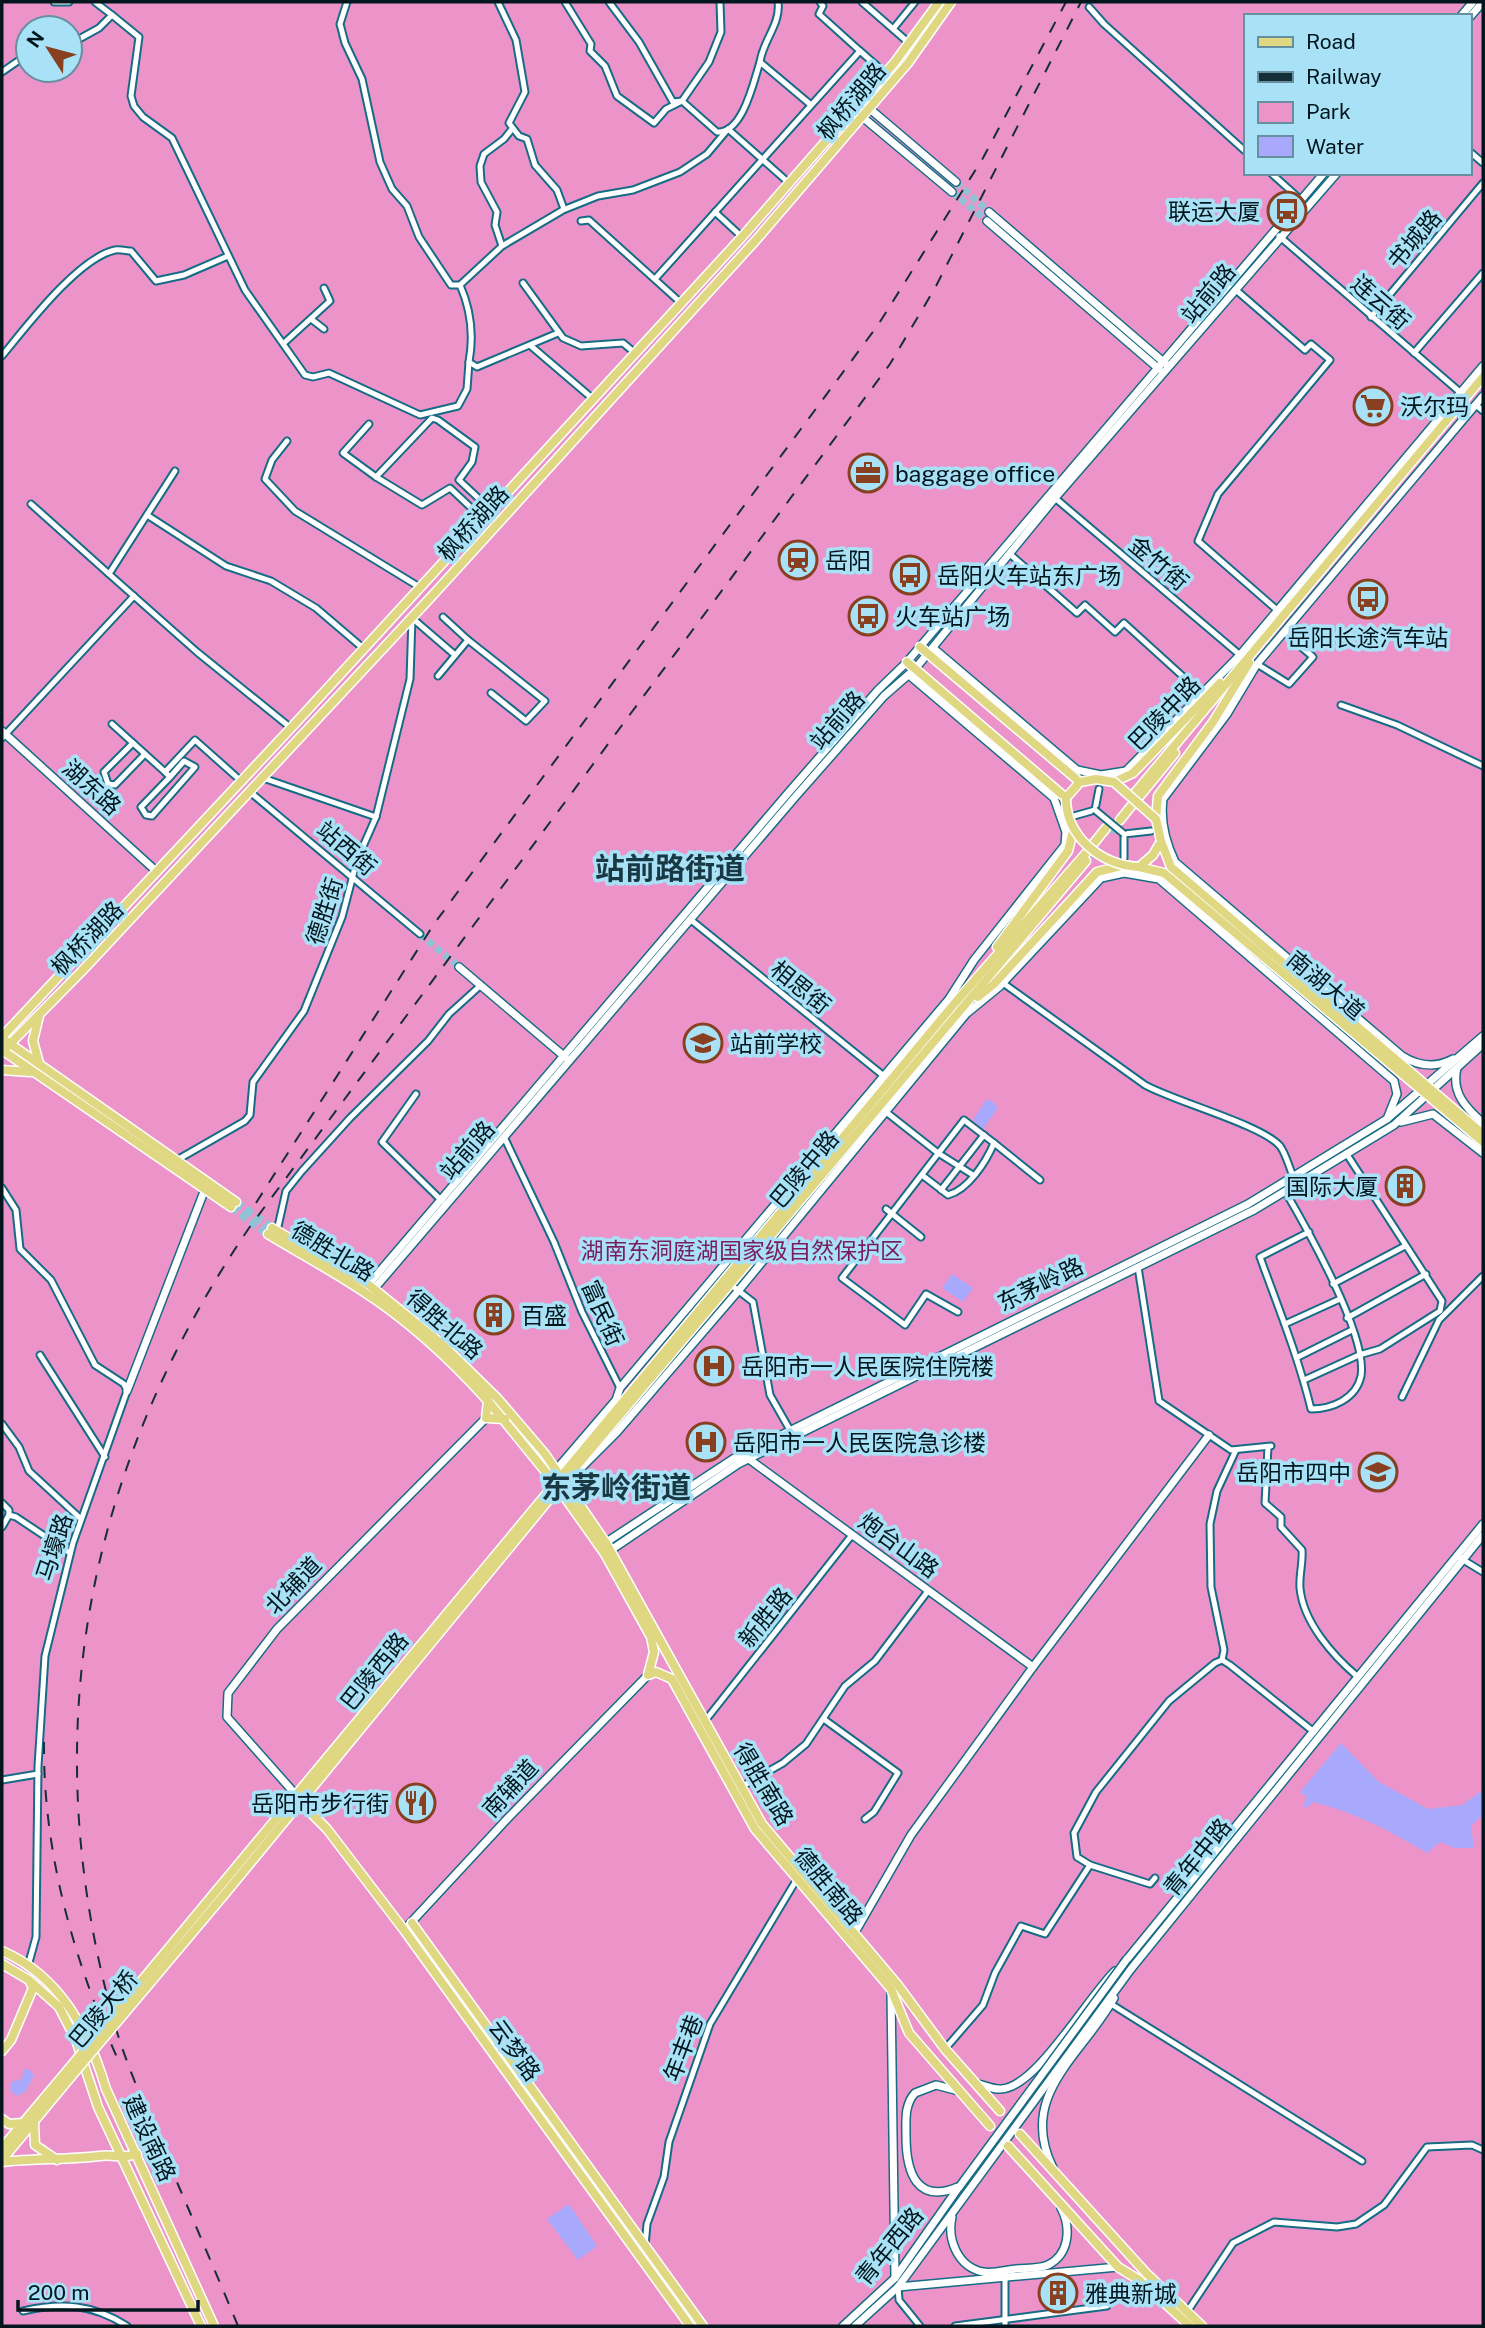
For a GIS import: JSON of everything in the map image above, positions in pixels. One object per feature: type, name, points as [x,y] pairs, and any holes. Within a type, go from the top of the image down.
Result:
[{"type":"main road","name":"枫桥湖路","points":[[2,1051],[5,1040],[156,872],[742,237],[854,110],[939,2]]},
{"type":"main road","name":"枫桥湖路","points":[[5,1040],[41,1013],[412,618],[870,109],[915,54],[951,2]]},
{"type":"main road","points":[[1471,16],[1483,2]]},
{"type":"main road","points":[[870,109],[956,182]]},
{"type":"main road","points":[[854,110],[952,192]]},
{"type":"main road","name":"站前路","points":[[369,1290],[797,782],[920,647],[1322,175]]},
{"type":"main road","name":"站前路","points":[[369,1290],[884,696],[912,672],[1012,555],[1055,498],[1167,371],[1279,236],[1335,175]]},
{"type":"main road","points":[[989,212],[1160,365]]},
{"type":"main road","points":[[987,221],[1167,371]]},
{"type":"main road","points":[[1461,1055],[1447,1062],[1428,1065],[1411,1062],[1402,1056],[1175,862],[1164,828],[1164,799],[1227,714],[1248,660],[1277,610],[1483,366]]},
{"type":"main road","name":"巴陵中路","points":[[1137,795],[1483,377]]},
{"type":"main road","name":"巴陵中路","points":[[1114,782],[1133,773],[1248,660],[1483,386]]},
{"type":"main road","points":[[920,647],[930,651],[1077,770],[1090,774],[1112,775],[1126,771],[1200,692],[1284,632],[1483,396]]},
{"type":"main road","points":[[930,651],[1080,782]]},
{"type":"main road","name":"巴陵中路","points":[[1248,660],[1213,722],[1158,796],[1156,819],[1171,867],[1275,962]]},
{"type":"main road","points":[[545,1454],[560,1457],[572,1449],[616,1400],[620,1388],[797,1179],[887,1078],[949,999],[974,960],[1062,850],[1066,839],[1059,807],[1054,798],[912,672],[907,662]]},
{"type":"main road","points":[[912,672],[1066,798]]},
{"type":"main road","name":"湖东路","points":[[3,734],[156,872]]},
{"type":"main road","points":[[1123,862],[1093,849],[1073,831],[1066,811],[1066,798],[1080,782],[1096,779],[1114,782],[1156,819]]},
{"type":"main road","points":[[1118,818],[1130,804]]},
{"type":"main road","points":[[1096,844],[1108,830]]},
{"type":"main road","name":"巴陵中路","points":[[954,1004],[1068,851],[1073,831]]},
{"type":"main road","points":[[1139,867],[1153,855],[1161,841]]},
{"type":"main road","name":"巴陵中路","points":[[1089,854],[884,1110],[560,1479],[814,1172],[887,1078],[1089,854]]},
{"type":"main road","name":"巴陵中路","points":[[962,1010],[994,984],[1097,872],[1123,862],[1139,867]]},
{"type":"main road","name":"南湖大道","points":[[1139,867],[1164,873],[1275,962],[1483,1142]]},
{"type":"main road","points":[[560,1479],[739,1290],[884,1110],[966,1014],[1003,983],[1101,878],[1124,873],[1159,879],[1394,1081],[1397,1094],[1390,1122],[1433,1114],[1483,1153]]},
{"type":"main road","points":[[459,967],[565,1057]]},
{"type":"main road","points":[[39,1063],[33,1041],[41,1013]]},
{"type":"main road","name":"东茅岭路","points":[[746,1457],[1254,1210],[1346,1153],[1390,1122],[1483,1036]]},
{"type":"main road","points":[[2,1051],[205,1189],[233,1205],[177,1160],[5,1040]]},
{"type":"main road","name":"东茅岭路","points":[[1426,1090],[1458,1068],[1483,1044]]},
{"type":"main road","points":[[1458,1068],[1456,1088],[1463,1103],[1483,1123]]},
{"type":"main road","points":[[2,1070],[35,1073]]},
{"type":"main road","name":"南湖大道","points":[[1426,1090],[1483,1134]]},
{"type":"main road","name":"东茅岭路","points":[[605,1549],[790,1430],[1248,1203],[1390,1122]]},
{"type":"main road","points":[[797,1179],[814,1172]]},
{"type":"main road","points":[[127,1391],[205,1189]]},
{"type":"main road","points":[[768,1214],[780,1212]]},
{"type":"main road","name":"德胜北路","points":[[272,1231],[369,1290],[437,1349],[488,1401]]},
{"type":"main road","name":"得胜北路","points":[[369,1290],[442,1344],[486,1387],[545,1454],[560,1479]]},
{"type":"main road","points":[[486,1387],[486,1418],[518,1423]]},
{"type":"main road","name":"得胜南路","points":[[488,1401],[560,1479],[605,1549],[762,1824],[945,2049],[1000,2110]]},
{"type":"main road","name":"北辅道","points":[[299,1800],[228,1717],[228,1693],[305,1598],[486,1418]]},
{"type":"main road","points":[[854,1934],[911,1835],[1033,1667],[1209,1435]]},
{"type":"main road","points":[[560,1479],[572,1449]]},
{"type":"main road","name":"炮台山路","points":[[746,1457],[1033,1667]]},
{"type":"main road","name":"巴陵西路","points":[[220,1893],[560,1479]]},
{"type":"main road","name":"青年中路","points":[[953,2212],[1131,1969],[1460,1558],[1483,1524]]},
{"type":"main road","name":"青年中路","points":[[960,2186],[1128,1959],[1358,1677],[1483,1535]]},
{"type":"main road","name":"得胜南路","points":[[605,1549],[651,1637],[654,1652],[648,1675]]},
{"type":"main road","name":"德胜南路","points":[[648,1675],[656,1672],[672,1679],[755,1829],[891,1989],[909,2033],[990,2126]]},
{"type":"main road","name":"南辅道","points":[[404,1930],[517,1808],[648,1675]]},
{"type":"main road","name":"云梦路","points":[[299,1800],[327,1829],[404,1930],[690,2326]]},
{"type":"main road","name":"巴陵大桥","points":[[2,2161],[68,2075],[220,1893]]},
{"type":"main road","points":[[412,1923],[703,2326]]},
{"type":"main road","name":"建设南路","points":[[2,1951],[40,1973],[73,2011],[94,2047],[106,2089],[214,2326]]},
{"type":"main road","points":[[975,2082],[1001,2090],[1022,2082],[1040,2065],[1088,2000],[1128,1959]]},
{"type":"main road","name":"建设南路","points":[[2,1964],[29,1980],[59,2007],[76,2040],[98,2107],[125,2158],[201,2326]]},
{"type":"main road","points":[[1058,2178],[1041,2137],[1040,2126],[1045,2101],[1111,2004],[1131,1969]]},
{"type":"main road","points":[[2,2051],[11,2040],[33,1988],[29,1980]]},
{"type":"main road","points":[[891,1989],[895,2278]]},
{"type":"main road","points":[[960,2091],[932,2085],[912,2096],[906,2110],[906,2139],[908,2168],[917,2183],[929,2191],[943,2191],[960,2186]]},
{"type":"main road","points":[[2,2119],[17,2125],[31,2122],[35,2145],[60,2161]]},
{"type":"main road","name":"巴陵大桥","points":[[2,2148],[12,2136],[31,2122]]},
{"type":"main road","points":[[1020,2134],[1146,2273],[1202,2326]]},
{"type":"main road","points":[[1008,2146],[1118,2267],[1139,2280],[1189,2326]]},
{"type":"main road","points":[[2,2161],[60,2161],[102,2155],[125,2158],[136,2154]]},
{"type":"main road","name":"青年西路","points":[[843,2326],[895,2278],[960,2186]]},
{"type":"main road","points":[[953,2212],[950,2231],[952,2243],[956,2253],[973,2268],[985,2272],[1040,2267],[1060,2254],[1067,2238],[1067,2223],[1056,2198]]},
{"type":"main road","name":"青年西路","points":[[855,2326],[898,2287],[953,2212]]},
{"type":"main road","points":[[898,2287],[1118,2267]]},
{"type":"street","points":[[54,2],[69,2]]},
{"type":"street","points":[[95,2],[139,37],[131,96],[134,106],[143,117],[172,138],[244,290],[305,375],[313,377],[329,373],[420,415],[458,406],[467,389],[471,317],[460,285]]},
{"type":"street","points":[[347,2],[340,24],[345,43],[362,79],[380,162],[392,188],[407,206],[419,237],[451,285],[460,285],[502,246],[564,209],[598,196],[633,190],[680,172],[707,154],[752,96],[751,86],[762,49],[777,21],[778,2]]},
{"type":"street","points":[[498,2],[516,40],[525,92],[509,123],[512,129],[527,139],[535,166],[557,190],[564,209]]},
{"type":"street","points":[[565,2],[591,44],[590,51],[605,66],[617,96],[654,123],[666,109],[682,101],[715,48],[721,32],[720,2]]},
{"type":"street","points":[[609,2],[619,19],[639,41],[673,102],[682,101],[717,132],[728,129]]},
{"type":"street","points":[[820,2],[823,6],[819,14],[885,73]]},
{"type":"street","points":[[862,2],[909,43]]},
{"type":"street","points":[[893,29],[915,2]]},
{"type":"street","points":[[1089,7],[1104,24],[1244,150]]},
{"type":"street","points":[[84,36],[99,28],[112,15]]},
{"type":"street","points":[[655,279],[860,51]]},
{"type":"street","points":[[760,62],[811,105]]},
{"type":"street","points":[[502,246],[495,225],[497,212],[481,182],[480,166],[484,154],[504,139],[512,129]]},
{"type":"street","points":[[728,129],[789,183]]},
{"type":"street","points":[[1272,175],[1301,200]]},
{"type":"street","name":"书城路","points":[[1371,317],[1483,183]]},
{"type":"street","points":[[715,212],[742,237]]},
{"type":"street","points":[[581,221],[589,220],[681,303]]},
{"type":"street","name":"连云街","points":[[1279,236],[1461,393]]},
{"type":"street","points":[[2,356],[56,291],[85,267],[116,249],[131,251],[156,281],[184,275],[228,256]]},
{"type":"street","points":[[1414,353],[1483,273]]},
{"type":"street","points":[[1476,281],[1483,287]]},
{"type":"street","points":[[523,283],[558,333],[581,346],[623,343],[635,353]]},
{"type":"street","points":[[284,343],[330,301],[324,288]]},
{"type":"street","points":[[1236,290],[1305,350],[1311,344],[1330,360],[1217,494],[1198,541],[1277,610]]},
{"type":"street","points":[[311,318],[324,329]]},
{"type":"street","points":[[469,362],[477,367],[558,333]]},
{"type":"street","points":[[531,346],[593,399]]},
{"type":"street","points":[[1476,405],[1483,411]]},
{"type":"street","points":[[369,424],[343,453],[376,477],[422,505],[459,480],[472,462],[475,447],[432,418],[376,477]]},
{"type":"street","points":[[287,441],[272,460],[265,480],[280,497],[295,511],[421,587]]},
{"type":"street","points":[[109,574],[175,471]]},
{"type":"street","points":[[459,480],[491,510]]},
{"type":"street","points":[[448,489],[483,519]]},
{"type":"street","name":"金竹街","points":[[1055,498],[1248,660],[1289,684],[1313,657],[1284,632]]},
{"type":"street","points":[[31,504],[134,596],[291,728]]},
{"type":"street","points":[[147,515],[226,566],[271,581],[316,608],[364,649]]},
{"type":"street","points":[[1012,555],[1077,613],[1084,605],[1115,632],[1124,623],[1200,692]]},
{"type":"street","points":[[3,734],[134,596]]},
{"type":"street","points":[[443,617],[545,701],[526,721],[491,693]]},
{"type":"street","points":[[412,618],[455,655]]},
{"type":"street","name":"德胜街","points":[[177,1160],[236,1127],[250,1115],[253,1082],[304,1011],[327,959],[354,879],[357,860],[376,817],[410,679],[412,618]]},
{"type":"street","points":[[438,676],[468,640]]},
{"type":"street","points":[[1341,705],[1397,725],[1483,766]]},
{"type":"street","points":[[112,724],[168,774]]},
{"type":"street","points":[[168,774],[184,761],[195,767],[152,816],[146,815],[141,807],[195,740],[241,781]]},
{"type":"street","points":[[133,743],[104,772],[108,784],[114,785],[145,754]]},
{"type":"street","points":[[263,778],[376,817]]},
{"type":"street","points":[[1095,810],[1099,789]]},
{"type":"street","name":"站西街","points":[[250,792],[420,934]]},
{"type":"street","points":[[1074,816],[1095,810]]},
{"type":"street","points":[[1095,810],[1124,834],[1151,831]]},
{"type":"street","points":[[1123,862],[1124,834]]},
{"type":"street","name":"相思街","points":[[691,920],[887,1078]]},
{"type":"street","points":[[1003,983],[1145,1085],[1168,1097],[1256,1128],[1281,1147],[1293,1176]]},
{"type":"street","points":[[272,1231],[286,1191],[302,1171],[350,1118],[428,1041],[449,1014],[481,985]]},
{"type":"street","points":[[416,1094],[382,1142],[442,1201]]},
{"type":"street","points":[[884,1110],[938,1153],[973,1175]]},
{"type":"street","points":[[958,1312],[926,1294],[905,1325],[842,1278],[964,1120],[1040,1180]]},
{"type":"street","points":[[941,1190],[984,1135]]},
{"type":"street","name":"富民街","points":[[504,1137],[554,1242],[582,1312],[620,1388]]},
{"type":"street","points":[[922,1175],[948,1195],[959,1192],[994,1143]]},
{"type":"street","points":[[1304,1380],[1359,1355],[1380,1349],[1440,1311],[1442,1301],[1346,1153]]},
{"type":"street","points":[[2,1188],[16,1210],[20,1249],[51,1280],[95,1365],[124,1384],[127,1391]]},
{"type":"street","points":[[1285,1191],[1309,1232],[1348,1318],[1359,1355],[1359,1381],[1356,1388],[1342,1402],[1324,1409],[1311,1409],[1298,1357],[1261,1257],[1309,1232]]},
{"type":"street","points":[[886,1209],[921,1237]]},
{"type":"street","points":[[1332,1284],[1405,1246]]},
{"type":"street","points":[[1138,1265],[1159,1401],[1231,1450],[1269,1447],[1265,1503],[1281,1517],[1280,1527],[1302,1550],[1300,1588],[1305,1612],[1329,1646],[1358,1677]]},
{"type":"street","points":[[1348,1318],[1426,1274]]},
{"type":"street","points":[[1402,1397],[1439,1320],[1483,1276]]},
{"type":"street","points":[[731,1285],[753,1302],[770,1395],[790,1430]]},
{"type":"street","points":[[1285,1324],[1339,1299]]},
{"type":"street","points":[[1298,1357],[1352,1330]]},
{"type":"street","points":[[40,1355],[105,1457]]},
{"type":"street","name":"马壕路","points":[[28,1966],[36,1937],[38,1774],[45,1656],[70,1553],[127,1391]]},
{"type":"street","points":[[2,1424],[19,1447],[29,1471],[81,1519]]},
{"type":"street","points":[[1155,1878],[1150,1884],[1090,1865],[1077,1857],[1074,1833],[1088,1803],[1169,1701],[1222,1660],[1224,1650],[1212,1587],[1210,1524],[1217,1491],[1236,1450]]},
{"type":"street","points":[[2,1503],[9,1510],[2,1527]]},
{"type":"street","points":[[9,1515],[70,1553]]},
{"type":"street","name":"新胜路","points":[[705,1721],[852,1535]]},
{"type":"street","points":[[1460,1558],[1483,1572]]},
{"type":"street","points":[[741,1787],[783,1763],[806,1744],[825,1720],[845,1686],[875,1661],[928,1591]]},
{"type":"street","points":[[1222,1660],[1314,1732]]},
{"type":"street","points":[[825,1720],[898,1773],[874,1812],[864,1819]]},
{"type":"street","points":[[2,1780],[38,1774]]},
{"type":"street","points":[[945,2049],[984,2005],[995,1973],[1021,1926],[1045,1934],[1090,1865]]},
{"type":"street","name":"年丰巷","points":[[645,2246],[648,2224],[664,2177],[669,2142],[710,2024],[797,1879]]},
{"type":"street","points":[[1111,2004],[1362,2161]]},
{"type":"street","points":[[1187,2312],[1228,2248],[1256,2229],[1274,2221],[1337,2227],[1356,2224],[1384,2205],[1427,2147],[1472,2145],[1483,2150]]},
{"type":"street","points":[[1004,2324],[1005,2279]]},
{"type":"street","points":[[898,2287],[899,2300],[920,2326]]},
{"type":"street","points":[[23,2311],[48,2304],[78,2305],[127,2326]]},
{"type":"street","points":[[955,2326],[1004,2324],[1107,2306]]},
{"type":"green space","name":"湖南东洞庭湖国家级自然保护区","points":[[2,2],[1483,2],[1483,2326],[2,2326]]},
{"type":"water","points":[[986,1100],[992,1101],[998,1108],[983,1129],[973,1120]]},
{"type":"water","points":[[952,1274],[973,1288],[963,1302],[942,1288]]},
{"type":"water","points":[[1341,1743],[1379,1782],[1428,1809],[1462,1805],[1483,1790],[1483,1815],[1471,1826],[1474,1848],[1455,1848],[1440,1842],[1427,1853],[1386,1830],[1343,1811],[1313,1802],[1306,1808],[1303,1806],[1307,1797],[1300,1792]]},
{"type":"water","points":[[24,2069],[30,2070],[34,2076],[25,2092],[16,2096],[10,2090],[11,2082],[22,2079]]},
{"type":"water","points":[[569,2204],[597,2246],[578,2260],[547,2219]]},
{"type":"tunnel","points":[[956,182],[989,212]]},
{"type":"tunnel","points":[[952,192],[987,221]]},
{"type":"tunnel","points":[[1110,832],[1120,820]]},
{"type":"tunnel","points":[[1090,856],[1098,846]]},
{"type":"tunnel","points":[[420,934],[459,967]]},
{"type":"tunnel","points":[[236,1202],[272,1228]]},
{"type":"tunnel","points":[[231,1207],[268,1234]]},
{"type":"railway","points":[[256,1203],[434,924],[878,325],[983,158],[1066,2]]},
{"type":"railway","points":[[238,2326],[128,2064],[113,2018],[90,1913],[78,1809],[79,1707],[90,1607],[113,1509],[148,1413],[193,1320],[249,1228],[890,364],[935,288],[1081,2]]},
{"type":"railway","points":[[44,1742],[49,1825],[64,1906],[88,1985],[119,2062]]},
{"type":"place","name":"联运大厦","points":[[1287,211]]},
{"type":"place","name":"沃尔玛","points":[[1373,406]]},
{"type":"place","name":"baggage office","points":[[868,473]]},
{"type":"place","name":"岳阳","points":[[798,560]]},
{"type":"place","name":"岳阳火车站东广场","points":[[910,575]]},
{"type":"place","name":"岳阳长途汽车站","points":[[1368,599]]},
{"type":"place","name":"火车站广场","points":[[868,616]]},
{"type":"place","name":"站前学校","points":[[703,1043]]},
{"type":"place","name":"国际大厦","points":[[1405,1186]]},
{"type":"place","name":"百盛","points":[[494,1315]]},
{"type":"place","name":"岳阳市一人民医院住院楼","points":[[714,1366]]},
{"type":"place","name":"岳阳市一人民医院急诊楼","points":[[706,1442]]},
{"type":"place","name":"岳阳市四中","points":[[1378,1472]]},
{"type":"place","name":"岳阳市步行街","points":[[416,1803]]},
{"type":"place","name":"雅典新城","points":[[1058,2293]]},
{"type":"district","name":"站前路街道","points":[[670,868]]},
{"type":"district","name":"东茅岭街道","points":[[616,1487]]}]
